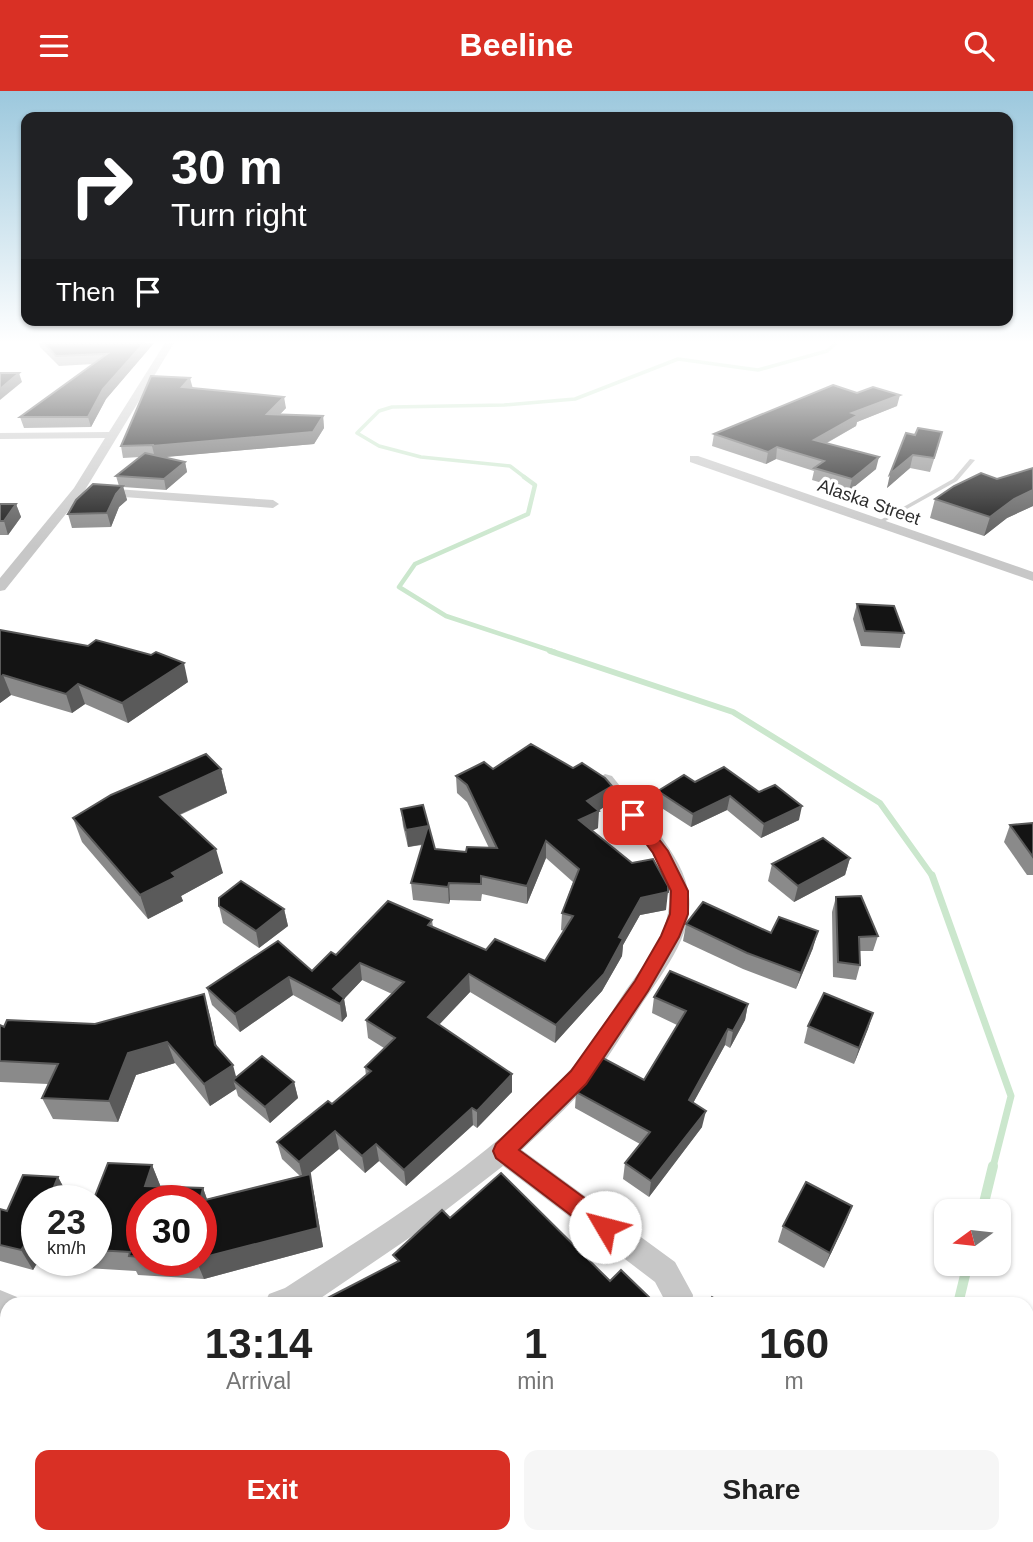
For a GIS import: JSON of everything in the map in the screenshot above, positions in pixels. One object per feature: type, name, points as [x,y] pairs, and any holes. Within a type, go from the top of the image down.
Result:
[{"type":"street","points":[[0,587],[79,490],[130,411]]},
{"type":"street","points":[[0,436],[115,435]]},
{"type":"street","name":"Alaska Street","points":[[694,459],[1033,577]]},
{"type":"street","points":[[79,490],[272,504]]},
{"type":"street","points":[[297,1297],[376,1245],[504,1151],[579,1077],[641,986],[670,937],[679,914],[679,891],[660,851],[605,780]]},
{"type":"street","points":[[504,1151],[665,1272],[678,1297]]},
{"type":"lane","points":[[878,523],[955,480],[972,460]]},
{"type":"building","points":[[29,411],[91,411],[88,417],[20,417]]},
{"type":"building","points":[[136,411],[270,411],[267,414],[323,416],[313,432],[152,446],[154,445],[121,446]]},
{"type":"building","points":[[771,411],[858,411],[852,413],[858,415],[814,440],[879,457],[852,479],[814,468],[824,461],[777,447],[768,452],[714,434]]},
{"type":"building","points":[[918,428],[942,432],[934,458],[913,455],[890,474],[906,433],[915,435]]},
{"type":"building","points":[[145,453],[185,462],[164,479],[116,476]]},
{"type":"building","points":[[1033,468],[1033,490],[1014,499],[990,517],[935,499],[981,473],[997,479]]},
{"type":"building","points":[[93,484],[123,486],[107,513],[68,514],[76,500]]},
{"type":"building","points":[[0,504],[16,504],[4,521],[0,521]]},
{"type":"building","points":[[857,604],[894,606],[904,633],[865,631]]},
{"type":"building","points":[[0,630],[88,646],[96,640],[151,655],[156,652],[184,663],[122,703],[78,684],[66,694],[3,675],[0,678]]},
{"type":"building","points":[[531,744],[573,768],[582,763],[605,778],[612,786],[587,801],[599,811],[579,820],[632,863],[653,859],[668,886],[668,892],[641,898],[619,937],[623,939],[604,974],[556,1025],[469,974],[428,1017],[512,1074],[477,1111],[472,1108],[404,1170],[376,1144],[362,1156],[335,1131],[299,1162],[277,1142],[328,1101],[332,1104],[371,1071],[365,1067],[395,1038],[366,1020],[404,982],[360,963],[333,989],[344,998],[340,1004],[289,977],[235,1014],[207,988],[278,941],[312,971],[331,952],[336,955],[388,901],[432,920],[428,925],[486,950],[495,939],[545,961],[573,916],[562,913],[579,869],[546,841],[527,886],[481,876],[481,884],[449,883],[448,887],[411,883],[428,826],[406,830],[401,809],[423,805],[435,849],[466,852],[467,847],[497,848],[467,785],[456,776],[484,762],[493,769]]},
{"type":"building","points":[[206,754],[221,769],[160,797],[216,849],[172,873],[176,877],[140,895],[73,818],[111,795]]},
{"type":"building","points":[[724,767],[759,792],[775,785],[802,806],[764,824],[730,796],[693,814],[658,791],[684,775],[695,782]]},
{"type":"building","points":[[1033,823],[1033,857],[1010,825]]},
{"type":"building","points":[[823,838],[850,858],[798,886],[772,864]]},
{"type":"building","points":[[241,881],[284,909],[256,931],[219,906],[219,898]]},
{"type":"building","points":[[861,896],[878,936],[859,937],[860,965],[838,962],[836,897]]},
{"type":"building","points":[[703,902],[771,933],[779,917],[818,931],[801,973],[747,953],[686,924]]},
{"type":"building","points":[[670,971],[748,1004],[733,1031],[728,1029],[689,1100],[706,1111],[651,1181],[625,1163],[650,1132],[576,1092],[601,1057],[644,1080],[686,1011],[654,997]]},
{"type":"building","points":[[824,993],[873,1013],[859,1048],[808,1026]]},
{"type":"building","points":[[204,994],[215,1045],[233,1065],[204,1084],[167,1042],[128,1053],[109,1101],[42,1098],[58,1064],[0,1061],[0,1025],[4,1027],[7,1020],[95,1024]]},
{"type":"building","points":[[262,1056],[294,1082],[265,1107],[233,1080]]},
{"type":"building","points":[[108,1163],[152,1165],[145,1185],[126,1185],[126,1252],[112,1251],[112,1185],[99,1185]]},
{"type":"building","points":[[501,1173],[610,1281],[621,1270],[649,1297],[330,1297],[399,1261],[393,1255],[442,1210],[450,1218]]},
{"type":"building","points":[[310,1174],[318,1228],[217,1254],[217,1197]]},
{"type":"building","points":[[23,1175],[58,1177],[55,1185],[21,1185],[21,1250],[0,1245],[0,1209],[7,1211]]},
{"type":"building","points":[[806,1182],[852,1206],[830,1253],[783,1226]]},
{"type":"waterway","points":[[380,411],[357,433],[379,446],[421,457],[510,466],[527,479]]},
{"type":"waterway","points":[[524,477],[535,485],[528,514],[415,564],[399,587],[446,616],[555,652]]},
{"type":"waterway","points":[[550,651],[733,712],[880,803],[932,876]]},
{"type":"waterway","points":[[932,876],[1011,1096],[993,1167]]},
{"type":"waterway","points":[[985,1199],[993,1166]]},
{"type":"waterway","points":[[960,1297],[965,1276]]},
{"type":"route","points":[[605,1227],[504,1151],[579,1077],[641,986],[670,937],[679,914],[679,891],[660,851],[633,815]]}]
